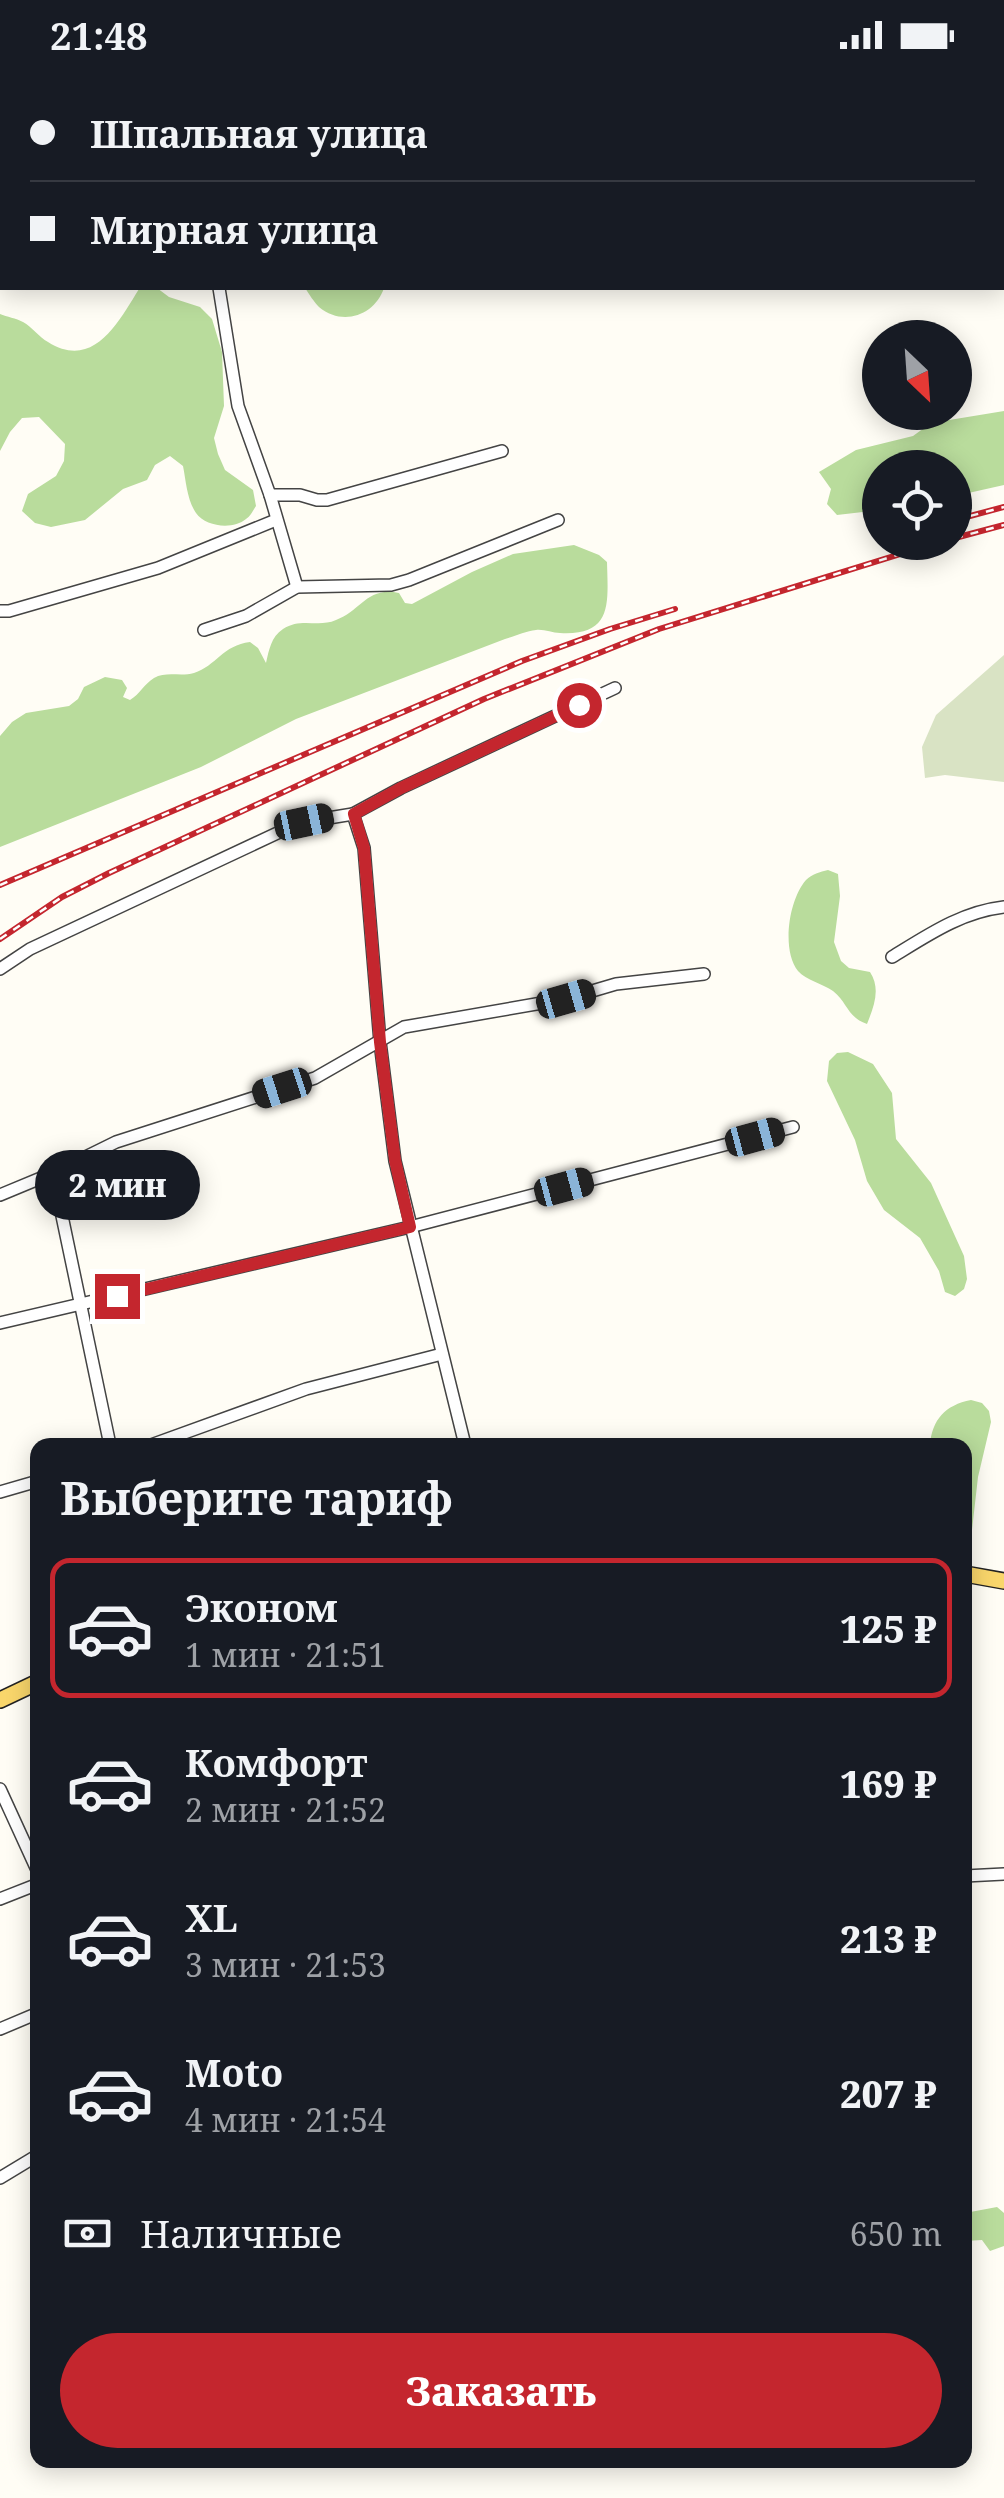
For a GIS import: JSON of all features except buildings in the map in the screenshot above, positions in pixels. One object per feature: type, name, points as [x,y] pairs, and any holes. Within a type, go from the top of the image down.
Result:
[{"type":"main road","points":[[972,1575],[1004,1581]]},
{"type":"main road","points":[[0,1700],[30,1686]]},
{"type":"street","points":[[219,290],[238,406],[297,587]]},
{"type":"street","points":[[270,495],[300,494],[327,500],[502,451]]},
{"type":"street","points":[[0,611],[9,612],[158,568],[276,520]]},
{"type":"street","points":[[204,630],[246,616],[297,587],[391,585],[558,520]]},
{"type":"street","points":[[0,969],[30,949],[286,829],[354,814],[615,688]]},
{"type":"street","points":[[354,814],[364,848],[380,1042],[395,1160],[462,1438]]},
{"type":"street","points":[[892,957],[945,924],[982,910],[1004,907]]},
{"type":"street","points":[[0,1195],[116,1142],[315,1078],[404,1027],[566,999],[616,984],[704,974]]},
{"type":"street","points":[[0,1323],[410,1227],[794,1127]]},
{"type":"street","points":[[53,1173],[109,1438]]},
{"type":"street","points":[[170,1438],[306,1389],[442,1354]]},
{"type":"street","points":[[0,1492],[30,1483]]},
{"type":"street","points":[[0,1789],[30,1855]]},
{"type":"street","points":[[972,1876],[1004,1874]]},
{"type":"street","points":[[0,1899],[30,1887]]},
{"type":"street","points":[[0,2029],[30,2016]]},
{"type":"street","points":[[0,2178],[30,2160]]},
{"type":"green space","points":[[138,290],[160,290],[200,307],[212,319],[222,352],[224,406],[214,438],[225,470],[253,490],[256,506],[248,518],[234,525],[220,525],[200,518],[187,490],[183,466],[170,456],[155,465],[147,480],[123,489],[85,520],[51,527],[35,523],[22,511],[28,494],[56,476],[64,461],[65,444],[39,417],[22,418],[0,451],[0,314],[23,322],[48,342],[79,350],[103,338]]},
{"type":"green space","points":[[306,290],[383,290],[373,305],[357,315],[338,316],[319,307]]},
{"type":"green space","points":[[1004,411],[1004,485],[972,492],[972,450],[862,450],[862,512],[837,515],[827,504],[831,489],[819,472],[856,450],[913,436],[921,430],[972,430],[972,416]]},
{"type":"green space","points":[[574,545],[607,562],[607,603],[604,614],[590,629],[560,633],[536,630],[505,639],[296,719],[201,767],[0,847],[0,736],[26,713],[69,706],[84,687],[105,677],[122,680],[127,688],[123,697],[130,700],[154,678],[194,673],[226,651],[250,642],[266,663],[273,640],[290,625],[336,620],[379,593],[399,593],[405,603],[412,604],[513,554]]},
{"type":"green space","points":[[1004,655],[1004,782],[945,775],[925,778],[922,747],[936,715]]},
{"type":"green space","points":[[828,870],[838,874],[840,896],[834,942],[841,961],[849,968],[870,972],[875,985],[867,1024],[855,1018],[833,991],[798,971],[790,951],[789,925],[795,899],[806,880]]},
{"type":"green space","points":[[848,1052],[873,1064],[892,1093],[896,1139],[931,1183],[964,1256],[967,1279],[964,1289],[955,1296],[945,1292],[939,1271],[920,1238],[884,1210],[867,1181],[855,1140],[827,1081],[829,1061],[837,1053]]},
{"type":"green space","points":[[971,1400],[982,1403],[991,1422],[978,1477],[972,1530],[972,1438],[932,1438],[942,1415]]},
{"type":"green space","points":[[997,2207],[1004,2213],[1004,2246],[990,2251],[982,2240],[972,2241],[972,2212]]},
{"type":"railway","points":[[972,515],[1004,507]]},
{"type":"railway","points":[[972,533],[1004,525]]},
{"type":"railway","points":[[0,939],[62,897],[109,873],[484,699],[659,629],[881,560]]},
{"type":"railway","points":[[0,885],[522,661],[675,609]]},
{"type":"route","points":[[117,1296],[410,1227],[395,1160],[380,1042],[364,848],[354,814],[579,705]]}]
